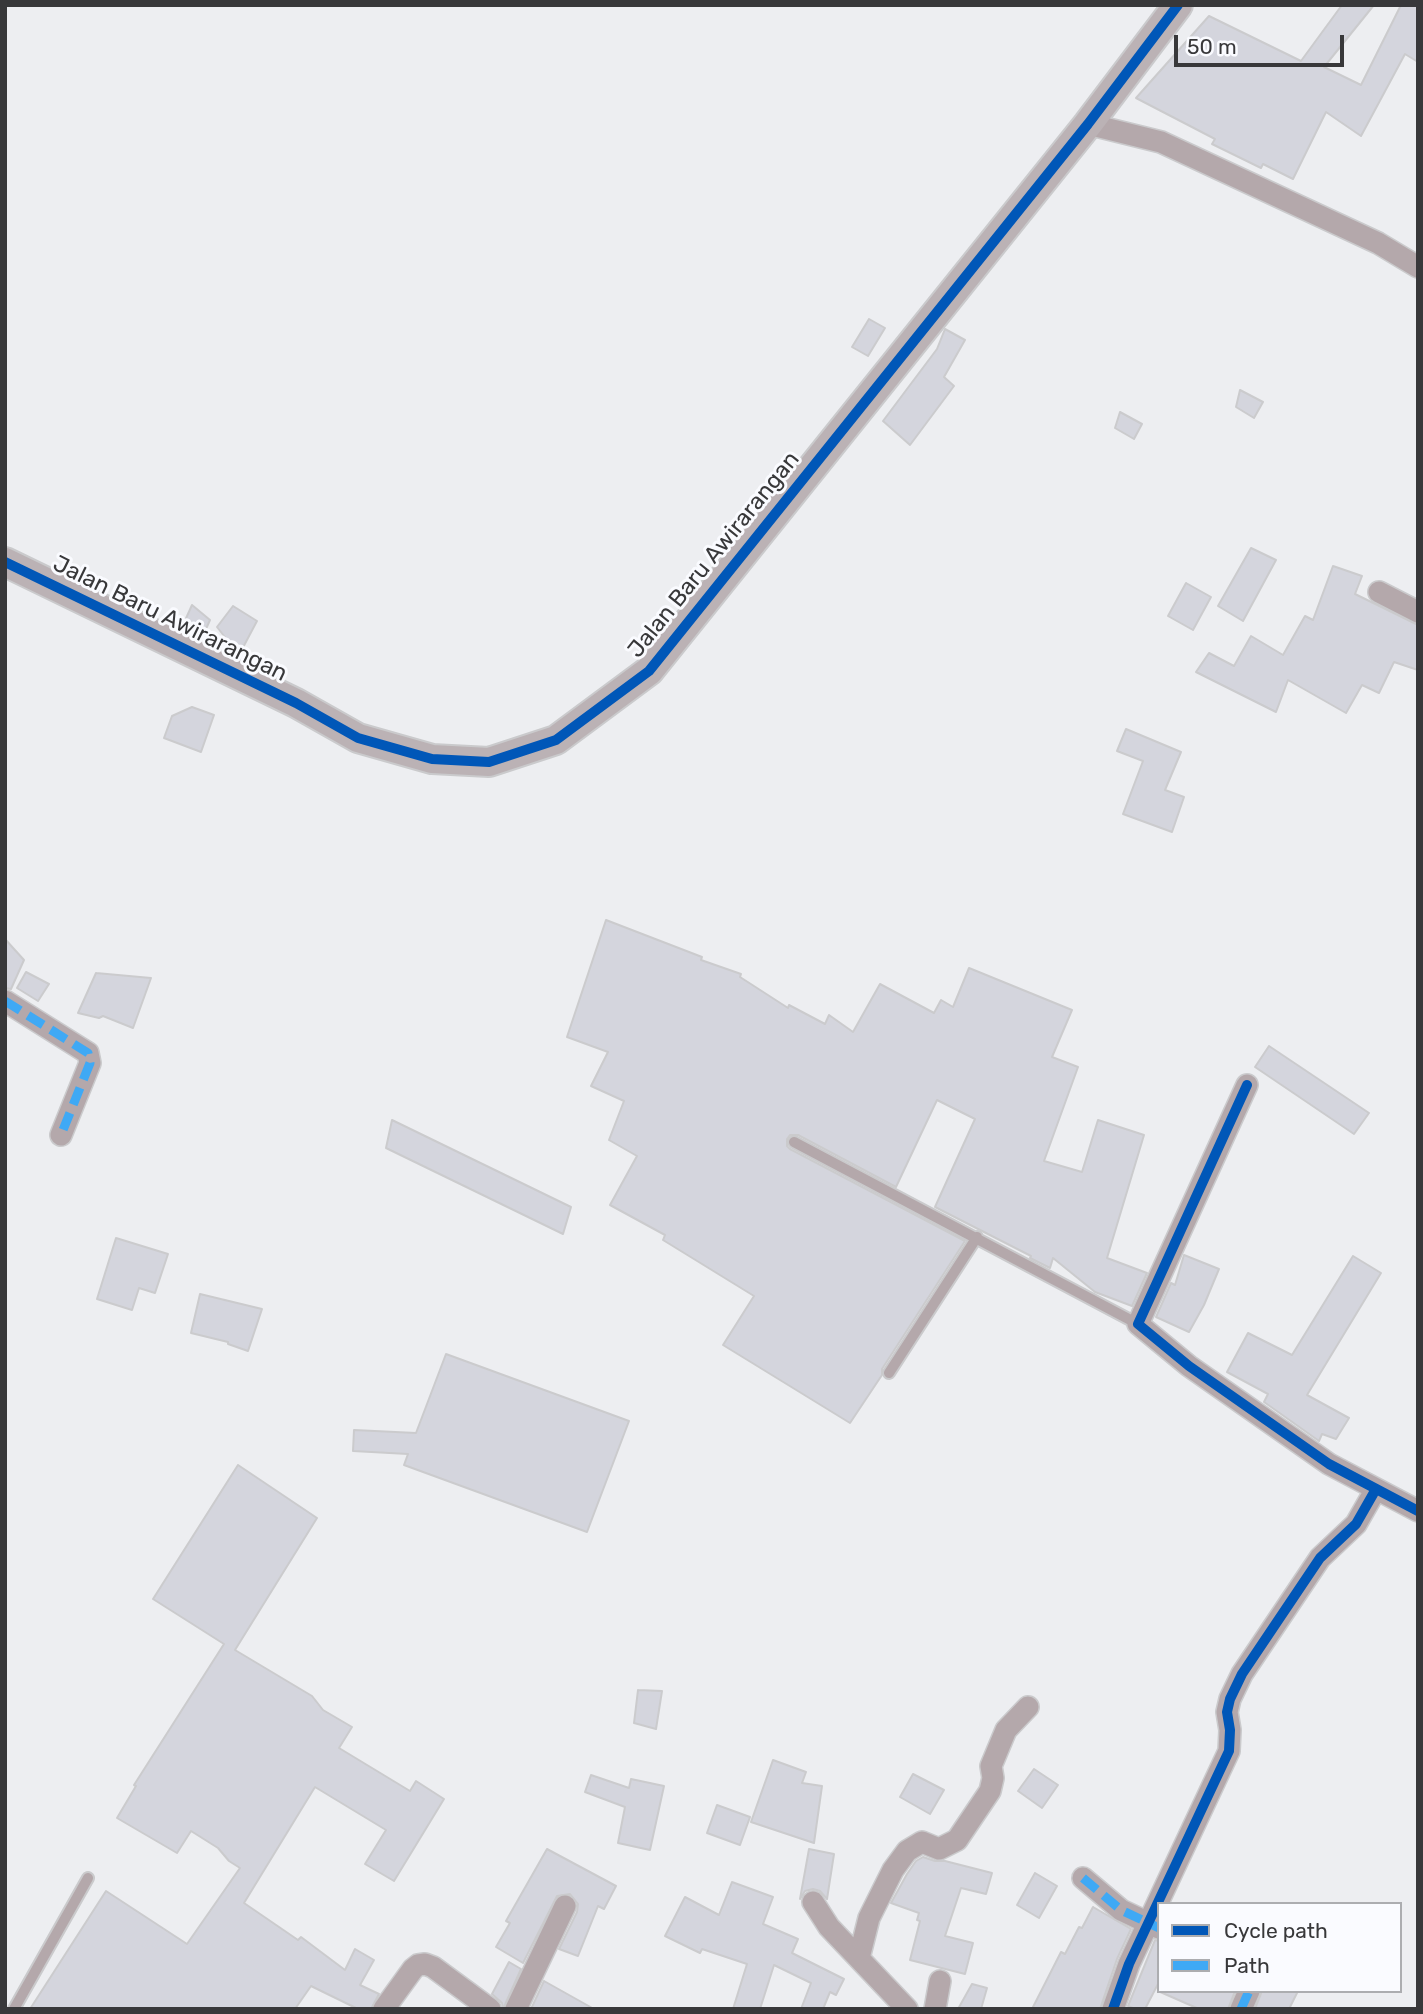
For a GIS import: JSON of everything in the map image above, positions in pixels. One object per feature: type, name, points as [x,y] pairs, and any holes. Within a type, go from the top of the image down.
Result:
[{"type":"street","name":"Jalan Baru Awirarangan","points":[[5,562],[296,703],[358,738],[432,759],[489,762],[556,740],[649,671],[1088,124],[1178,5]]},
{"type":"street","points":[[1088,124],[1161,142],[1378,243],[1418,267]]},
{"type":"street","points":[[1379,592],[1418,612]]},
{"type":"street","points":[[5,1001],[88,1053],[90,1063],[61,1135]]},
{"type":"street","points":[[1247,1085],[1138,1324],[1189,1366],[1318,1457],[1418,1511]]},
{"type":"street","points":[[1163,1902],[1228,1751],[1230,1730],[1227,1712],[1242,1674],[1321,1558],[1356,1524],[1376,1489]]},
{"type":"street","points":[[859,1958],[869,1918],[894,1870],[907,1851],[922,1842],[939,1849],[957,1840],[990,1791],[993,1778],[991,1766],[1006,1730],[1028,1707]]},
{"type":"street","points":[[1083,1878],[1121,1910],[1153,1925],[1129,1964],[1113,2009]]},
{"type":"street","points":[[813,1902],[829,1927],[908,2009]]},
{"type":"street","points":[[516,2009],[565,1906]]},
{"type":"street","points":[[384,2009],[413,1969],[425,1964],[490,2009]]},
{"type":"street","points":[[935,2009],[940,1981]]},
{"type":"street","points":[[1241,2009],[1248,1993]]},
{"type":"lane","points":[[794,1142],[1138,1324]]},
{"type":"lane","points":[[889,1373],[977,1237]]},
{"type":"lane","points":[[14,2009],[88,1878]]},
{"type":"building","points":[[1342,5],[1374,5],[1324,67],[1361,85],[1401,5],[1418,5],[1418,62],[1405,54],[1361,136],[1326,112],[1293,179],[1263,164],[1261,168],[1212,144],[1215,139],[1136,98],[1209,16],[1301,61]]},
{"type":"building","points":[[869,319],[885,328],[868,356],[852,347]]},
{"type":"building","points":[[945,329],[965,340],[944,377],[954,386],[910,445],[883,421],[937,349]]},
{"type":"building","points":[[1240,390],[1263,402],[1254,418],[1236,407]]},
{"type":"building","points":[[1120,412],[1142,424],[1134,439],[1115,428]]},
{"type":"building","points":[[1251,548],[1276,560],[1243,621],[1218,606]]},
{"type":"building","points":[[1333,566],[1362,576],[1355,594],[1418,625],[1418,670],[1394,662],[1379,693],[1362,685],[1346,713],[1288,680],[1276,712],[1196,672],[1209,653],[1234,666],[1251,636],[1283,655],[1305,616],[1313,620]]},
{"type":"building","points":[[1186,583],[1211,597],[1193,630],[1168,616]]},
{"type":"building","points":[[192,605],[210,620],[202,638],[183,625]]},
{"type":"building","points":[[233,606],[257,621],[239,655],[217,627]]},
{"type":"building","points":[[192,707],[214,715],[201,752],[164,738],[172,716]]},
{"type":"building","points":[[1126,729],[1181,752],[1165,790],[1184,797],[1172,832],[1123,814],[1143,761],[1117,751]]},
{"type":"building","points":[[606,920],[741,974],[740,977],[788,1008],[789,1005],[825,1024],[829,1015],[853,1032],[880,984],[934,1013],[941,1000],[953,1007],[969,968],[1072,1010],[1052,1057],[1078,1067],[1044,1161],[1082,1172],[1098,1120],[1144,1135],[1107,1258],[1147,1273],[1132,1306],[1095,1292],[1053,1258],[1050,1268],[935,1207],[975,1119],[937,1100],[896,1187],[798,1135],[790,1135],[787,1139],[790,1149],[965,1241],[850,1423],[723,1345],[754,1296],[663,1240],[665,1235],[610,1205],[637,1156],[609,1140],[624,1101],[591,1086],[608,1052],[567,1037]]},
{"type":"building","points":[[5,939],[24,960],[11,989],[5,988]]},
{"type":"building","points":[[26,972],[49,984],[38,1001],[17,988]]},
{"type":"building","points":[[96,973],[151,978],[133,1028],[103,1016],[99,1018],[78,1013]]},
{"type":"building","points":[[1269,1046],[1369,1113],[1354,1134],[1255,1067]]},
{"type":"building","points":[[392,1120],[571,1207],[563,1234],[386,1148]]},
{"type":"building","points":[[116,1238],[168,1254],[155,1293],[139,1288],[132,1310],[97,1299]]},
{"type":"building","points":[[1184,1255],[1219,1269],[1189,1332],[1156,1317],[1171,1283],[1175,1285]]},
{"type":"building","points":[[1353,1256],[1381,1273],[1307,1395],[1349,1418],[1336,1439],[1322,1434],[1319,1441],[1264,1402],[1268,1394],[1227,1372],[1248,1333],[1292,1355]]},
{"type":"building","points":[[200,1294],[262,1309],[248,1351],[228,1342],[191,1333]]},
{"type":"building","points":[[446,1354],[629,1421],[587,1532],[404,1465],[408,1454],[353,1451],[354,1430],[416,1433]]},
{"type":"building","points":[[238,1465],[317,1518],[235,1650],[312,1696],[323,1710],[352,1727],[339,1748],[410,1791],[416,1781],[444,1799],[394,1881],[365,1864],[386,1830],[315,1787],[244,1903],[298,1940],[301,1937],[345,1970],[355,1949],[374,1960],[360,1985],[379,1994],[371,2009],[358,2009],[311,1986],[295,2009],[30,2009],[106,1891],[187,1944],[240,1868],[229,1861],[218,1848],[191,1831],[177,1853],[117,1818],[136,1786],[134,1785],[224,1644],[153,1599]]},
{"type":"building","points":[[638,1690],[662,1691],[656,1729],[634,1723]]},
{"type":"building","points":[[773,1760],[806,1772],[802,1783],[822,1786],[814,1843],[751,1822]]},
{"type":"building","points":[[1034,1769],[1058,1785],[1042,1808],[1018,1791]]},
{"type":"building","points":[[913,1774],[944,1790],[930,1814],[900,1797]]},
{"type":"building","points":[[591,1775],[629,1788],[631,1779],[664,1786],[650,1850],[618,1843],[625,1807],[585,1792]]},
{"type":"building","points":[[717,1805],[750,1817],[740,1845],[707,1833]]},
{"type":"building","points":[[547,1849],[616,1886],[604,1909],[598,1906],[578,1956],[559,1949],[577,1912],[578,1904],[570,1894],[557,1896],[523,1963],[496,1947],[510,1923],[506,1921]]},
{"type":"building","points":[[809,1849],[834,1854],[827,1899],[820,1891],[813,1889],[805,1891],[800,1899]]},
{"type":"building","points":[[923,1857],[992,1873],[986,1894],[961,1888],[945,1936],[973,1943],[965,1974],[910,1960],[920,1921],[917,1920],[919,1913],[891,1903],[916,1861]]},
{"type":"building","points":[[1035,1873],[1057,1886],[1039,1918],[1017,1905]]},
{"type":"building","points":[[732,1882],[773,1897],[763,1924],[798,1939],[792,1953],[844,1979],[836,1995],[830,1992],[823,2009],[801,2009],[811,1983],[774,1965],[760,2009],[733,2009],[747,1964],[702,1949],[700,1953],[665,1936],[685,1897],[719,1915]]},
{"type":"building","points":[[1093,1907],[1131,1929],[1117,1959],[1100,2009],[1032,2009],[1061,1952],[1065,1954]]},
{"type":"building","points":[[1157,1940],[1157,1986],[1145,2009],[1128,2006]]},
{"type":"building","points":[[509,1962],[521,1969],[503,2009],[502,2003],[492,1994]]},
{"type":"building","points":[[544,1981],[594,2009],[531,2009]]},
{"type":"building","points":[[972,1984],[987,1988],[981,2009],[958,2009]]},
{"type":"building","points":[[1163,1993],[1234,1993],[1228,2009],[1199,2009]]},
{"type":"building","points":[[1261,1993],[1297,1993],[1289,2009],[1255,2009]]},
{"type":"marked path","points":[[5,1001],[88,1053],[90,1063],[61,1135]]},
{"type":"marked path","points":[[1083,1878],[1121,1910],[1157,1927]]},
{"type":"marked path","points":[[1241,2009],[1248,1993]]},
{"type":"cycle path","points":[[5,562],[296,703],[358,738],[432,759],[489,762],[556,740],[649,671],[1088,124],[1178,5]]},
{"type":"cycle path","points":[[1247,1085],[1138,1324],[1189,1366],[1329,1464],[1418,1511]]},
{"type":"cycle path","points":[[1158,1902],[1229,1751],[1227,1712],[1242,1674],[1320,1558],[1356,1524],[1376,1489]]},
{"type":"cycle path","points":[[1113,2009],[1129,1964],[1157,1904]]}]
